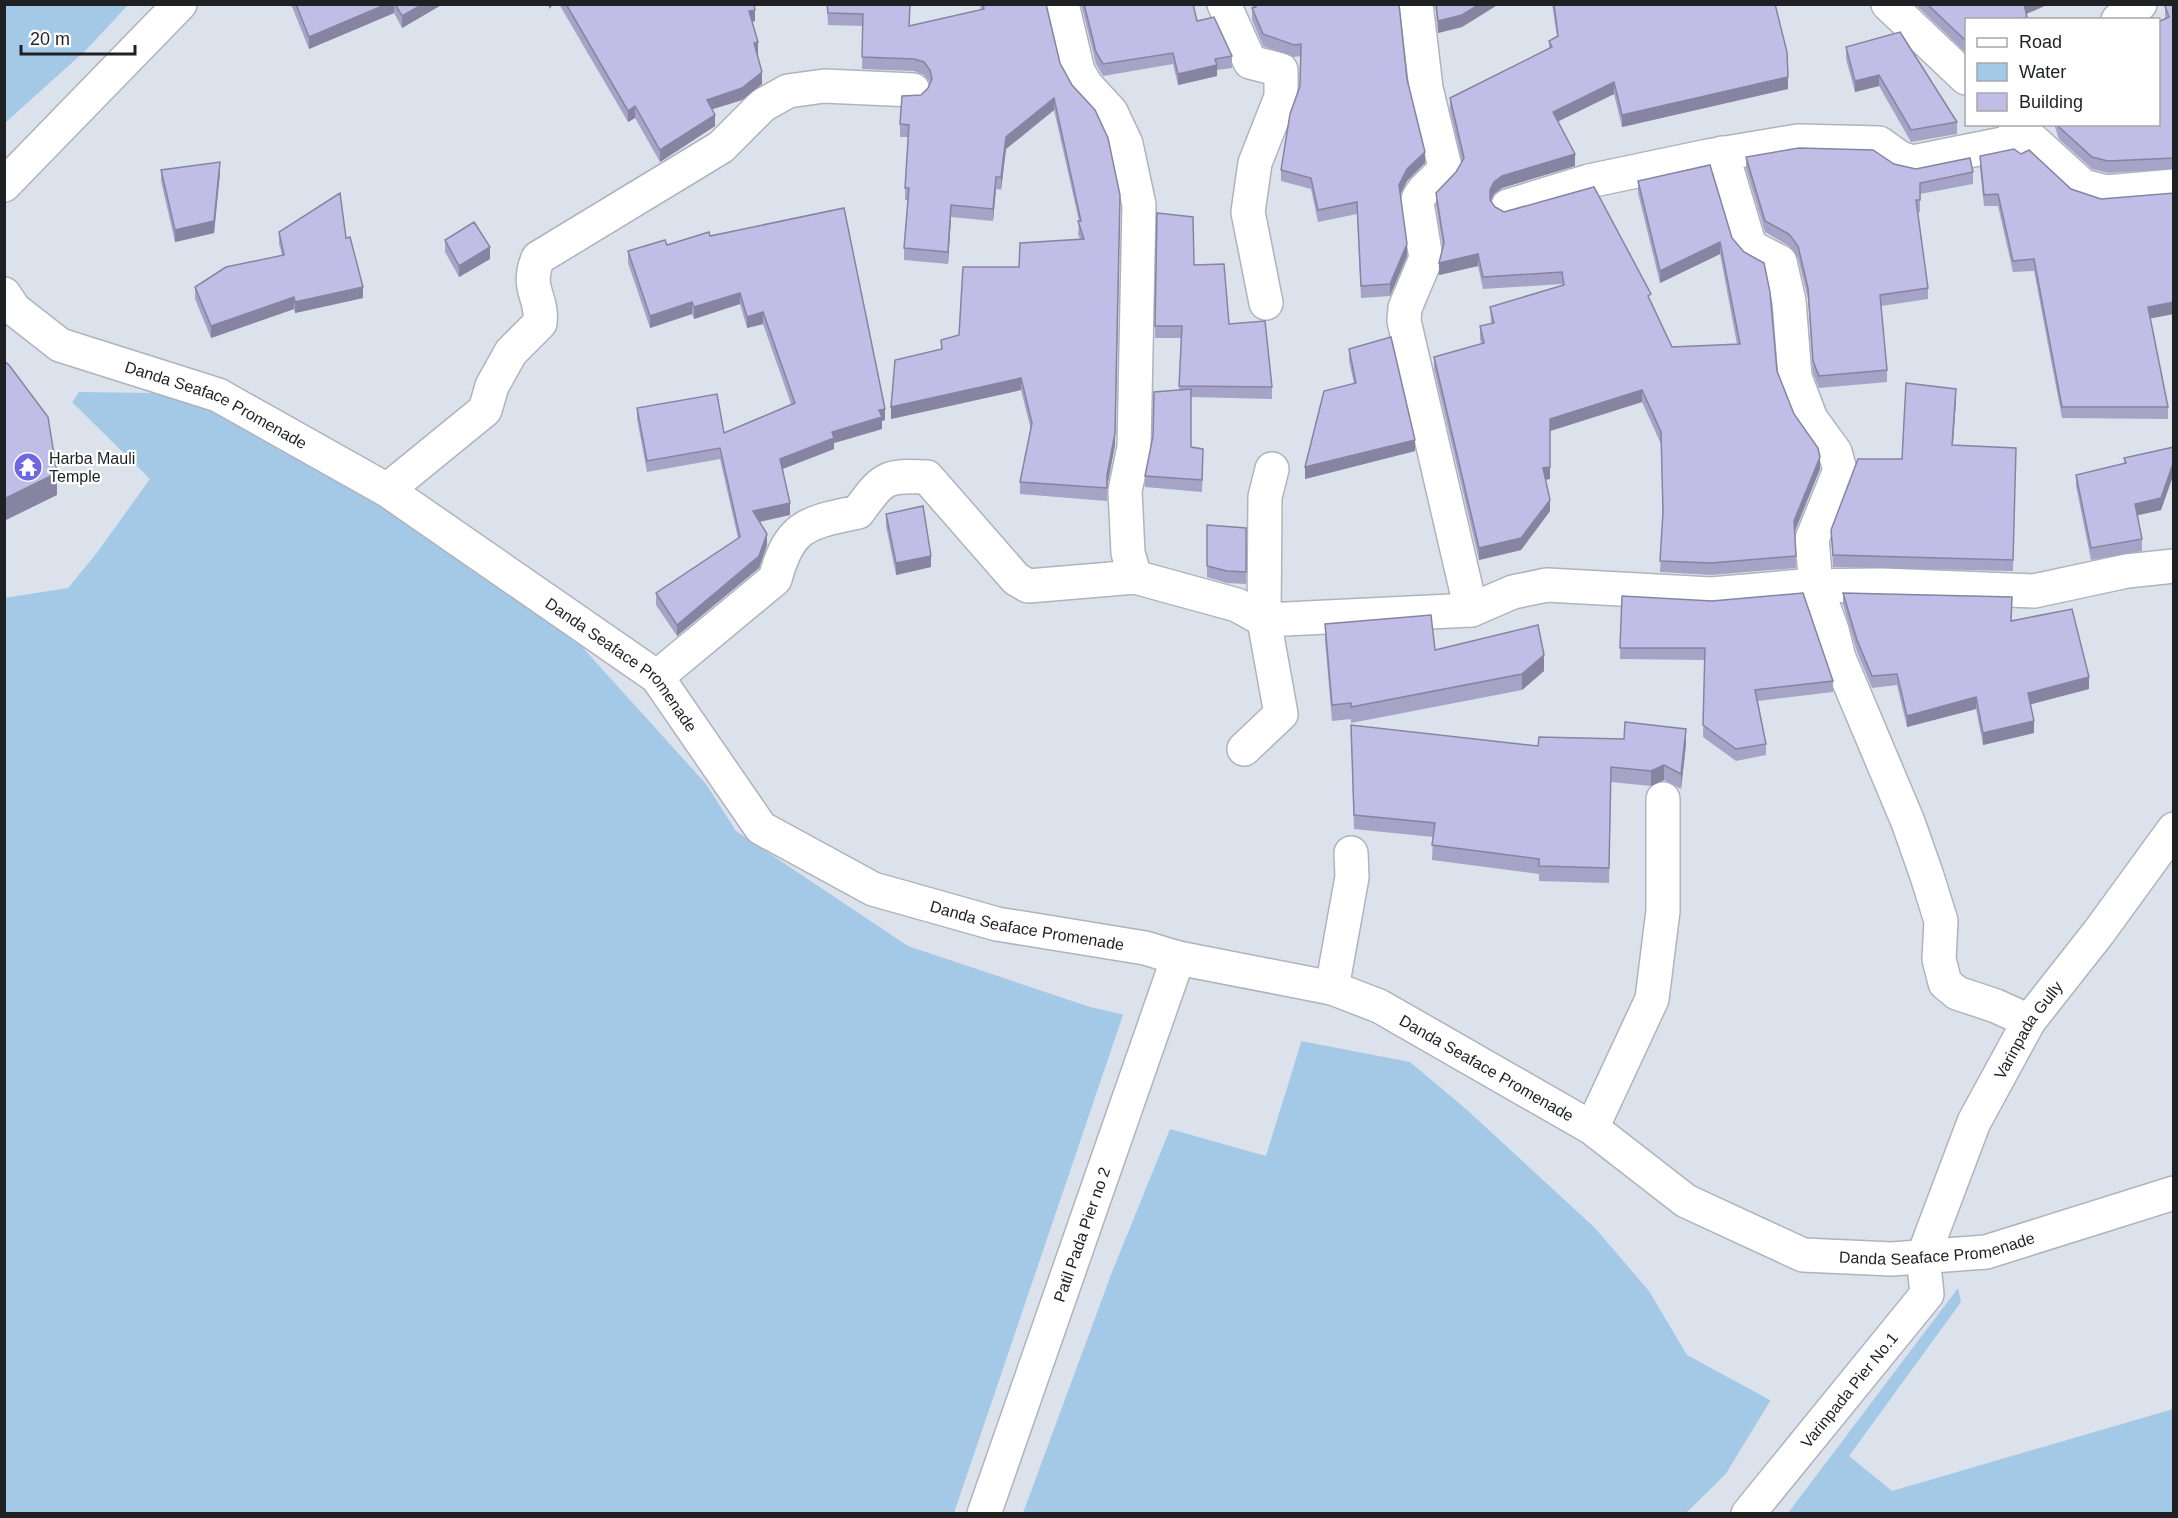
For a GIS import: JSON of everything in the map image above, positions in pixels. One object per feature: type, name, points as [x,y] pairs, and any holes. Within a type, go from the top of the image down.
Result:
[{"type":"street","points":[[4,186],[180,4]]},
{"type":"street","points":[[1062,4],[1078,71],[1086,85],[1111,112],[1126,144],[1139,205],[1134,447],[1125,491],[1128,553],[1135,577]]},
{"type":"street","points":[[1416,4],[1426,88],[1445,167],[1440,177],[1418,196],[1417,203],[1426,258],[1405,308],[1404,321],[1471,610]]},
{"type":"street","points":[[1888,4],[1965,77]]},
{"type":"street","points":[[2121,18],[2140,4]]},
{"type":"street","points":[[1232,6],[1250,62],[1281,70],[1281,97],[1256,163],[1248,212],[1266,303]]},
{"type":"street","points":[[387,490],[485,410],[492,386],[511,352],[540,323],[541,315],[535,301],[531,275],[538,258],[720,147],[763,105],[788,92],[824,86],[913,90]]},
{"type":"street","points":[[1508,206],[1589,180],[1722,153],[1798,141],[1869,141],[1879,143],[1900,158],[1913,162],[2021,132],[2083,186],[2106,192],[2174,186]]},
{"type":"street","points":[[1722,153],[1748,240],[1753,248],[1780,262],[1789,301],[1794,377],[1811,419],[1835,452],[1840,470],[1812,539],[1816,586],[1832,630],[1839,658],[1908,822],[1927,876],[1941,921],[1939,959],[1945,983],[1957,993],[1996,1006],[2029,1021]]},
{"type":"street","name":"Danda Seaface Promenade","points":[[4,294],[14,309],[60,345],[218,395],[387,490],[657,677],[761,828],[873,889],[997,924],[1145,948],[1178,958],[1332,988],[1379,1006],[1592,1128],[1686,1201],[1803,1255],[1892,1259],[1986,1252],[2174,1193]]},
{"type":"street","points":[[1244,749],[1281,714],[1264,620],[1265,497],[1272,469]]},
{"type":"street","points":[[657,677],[775,579],[780,561],[795,533],[820,520],[858,512],[879,483],[902,476],[927,477],[1021,583],[1034,585],[1135,577],[1237,604],[1264,620],[1471,610],[1513,592],[1547,585],[1711,594],[1816,586],[1883,585],[2034,591],[2127,571],[2174,566]]},
{"type":"street","points":[[1592,1128],[1652,999],[1663,911],[1663,799]]},
{"type":"street","name":"Varinpada Gully","points":[[1923,1257],[1974,1122],[2029,1021],[2174,829]]},
{"type":"street","points":[[1332,988],[1352,877],[1351,853]]},
{"type":"street","name":"Patil Pada Pier no 2","points":[[984,1514],[1178,958]]},
{"type":"street","name":"Varinpada Pier No.1","points":[[1748,1514],[1927,1294],[1923,1257]]},
{"type":"water","points":[[5,4],[128,5],[86,50],[5,123]]},
{"type":"water","points":[[79,392],[153,393],[236,415],[536,596],[706,784],[736,831],[908,946],[1090,1007],[1130,1016],[956,1513],[5,1514],[5,521],[48,439]]},
{"type":"water","points":[[1198,1021],[1410,1062],[1466,1109],[1595,1228],[1649,1291],[1687,1355],[1790,1411],[1686,1513],[1010,1514]]},
{"type":"water","points":[[1958,1288],[1961,1302],[1849,1456],[1892,1491],[2173,1409],[2173,1513],[1788,1513]]},
{"type":"pier","points":[[70,400],[150,479],[96,554],[68,588],[4,598],[4,518],[45,438]]},
{"type":"pier","points":[[1124,1012],[1132,1014],[1133,1017],[1129,1022],[960,1514],[954,1513]]},
{"type":"pier","points":[[1199,1018],[1303,1036],[1266,1156],[1170,1129],[1112,1272],[1023,1513],[1007,1514],[1149,1115]]},
{"type":"pier","points":[[1955,1288],[1958,1288],[1808,1483]]},
{"type":"pier","points":[[1772,1398],[1791,1408],[1792,1412],[1719,1485]]},
{"type":"building","points":[[296,4],[387,4],[309,37]]},
{"type":"building","points":[[395,4],[423,4],[402,16]]},
{"type":"building","points":[[566,4],[754,4],[755,10],[749,11],[758,42],[754,43],[762,72],[742,88],[707,100],[715,115],[660,150],[635,106],[628,111]]},
{"type":"building","points":[[827,4],[910,4],[909,26],[984,9],[983,4],[1046,4],[1060,63],[1072,85],[1095,110],[1108,138],[1120,195],[1115,433],[1107,475],[1107,488],[1020,482],[1032,423],[1021,378],[891,407],[895,360],[942,349],[941,340],[959,335],[963,267],[1019,267],[1020,243],[1084,239],[1078,221],[1081,221],[1054,98],[1006,137],[1001,177],[996,177],[993,209],[951,205],[948,252],[904,248],[909,188],[905,188],[909,125],[900,124],[902,96],[921,95],[928,88],[932,79],[930,70],[924,62],[914,59],[862,57],[863,14],[828,13]]},
{"type":"building","points":[[1084,4],[1193,4],[1197,21],[1214,17],[1232,56],[1215,59],[1217,65],[1178,74],[1173,53],[1103,64],[1096,52]]},
{"type":"building","points":[[1255,4],[1399,4],[1407,79],[1425,152],[1407,169],[1399,185],[1407,244],[1390,284],[1361,286],[1357,202],[1318,210],[1311,178],[1281,170],[1290,114],[1300,86],[1301,44],[1294,45],[1263,34],[1252,8],[1256,7]]},
{"type":"building","points":[[1436,4],[1480,4],[1462,15],[1438,21]]},
{"type":"building","points":[[1554,4],[1775,4],[1787,52],[1788,77],[1622,115],[1614,82],[1553,112],[1575,154],[1502,176],[1494,182],[1490,190],[1490,200],[1495,207],[1504,212],[1594,187],[1651,294],[1648,296],[1672,347],[1740,344],[1720,242],[1660,271],[1638,181],[1710,165],[1732,238],[1744,252],[1764,263],[1770,292],[1777,371],[1794,414],[1818,448],[1820,457],[1794,521],[1796,556],[1711,563],[1660,561],[1663,512],[1661,432],[1642,390],[1550,419],[1550,467],[1543,468],[1550,500],[1521,538],[1479,548],[1434,357],[1484,343],[1480,326],[1494,323],[1490,307],[1564,285],[1562,272],[1483,277],[1478,254],[1439,263],[1444,243],[1436,193],[1456,172],[1464,158],[1450,98],[1552,47],[1549,41],[1558,36]]},
{"type":"building","points":[[1927,4],[2024,4],[2027,17],[2024,18],[1965,18],[1965,40]]},
{"type":"building","points":[[2174,4],[2174,158],[2108,161],[2092,157],[2059,126],[2160,126],[2160,21],[2169,17],[2165,6]]},
{"type":"building","points":[[1900,32],[1957,122],[1911,130],[1879,75],[1855,81],[1846,47]]},
{"type":"building","points":[[1799,148],[1873,150],[1894,164],[1916,169],[1970,158],[1973,172],[1920,183],[1920,200],[1916,200],[1928,288],[1880,295],[1887,370],[1819,376],[1813,361],[1808,288],[1798,246],[1789,234],[1765,221],[1746,157]]},
{"type":"building","points":[[2014,149],[2021,154],[2029,150],[2071,189],[2101,199],[2174,193],[2174,302],[2148,307],[2168,407],[2062,407],[2034,259],[2013,261],[1998,194],[1984,195],[1980,156]]},
{"type":"building","points":[[220,162],[214,221],[175,230],[161,170]]},
{"type":"building","points":[[340,193],[346,238],[350,237],[363,287],[295,302],[294,297],[211,326],[195,287],[226,267],[284,255],[279,232]]},
{"type":"building","points":[[844,208],[885,409],[879,410],[882,417],[832,432],[834,438],[780,459],[790,503],[753,511],[767,534],[759,556],[677,625],[656,593],[740,537],[720,448],[647,461],[637,408],[717,394],[724,433],[795,403],[763,312],[747,317],[740,293],[694,307],[692,302],[650,316],[628,251],[665,240],[667,245],[709,232],[710,236]]},
{"type":"building","points":[[1157,213],[1193,217],[1194,265],[1224,264],[1229,324],[1265,321],[1272,387],[1179,386],[1182,326],[1155,326]]},
{"type":"building","points":[[474,222],[490,247],[459,266],[445,240]]},
{"type":"building","points":[[1391,337],[1415,440],[1305,467],[1324,391],[1356,383],[1349,349]]},
{"type":"building","name":"Harba Mauli Temple","points":[[4,361],[48,417],[57,473],[4,499]]},
{"type":"building","points":[[1906,383],[1956,389],[1952,445],[2016,448],[2013,560],[1833,555],[1831,530],[1858,459],[1902,459]]},
{"type":"building","points":[[1191,389],[1191,447],[1203,449],[1202,480],[1145,476],[1153,436],[1154,392]]},
{"type":"building","points":[[2174,447],[2174,461],[2161,498],[2135,504],[2142,539],[2091,548],[2076,475],[2126,463],[2124,458]]},
{"type":"building","points":[[923,506],[931,556],[896,563],[886,514]]},
{"type":"building","points":[[1207,525],[1246,528],[1246,572],[1227,571],[1207,566]]},
{"type":"building","points":[[1803,593],[1833,681],[1755,690],[1766,744],[1736,749],[1703,725],[1705,648],[1620,648],[1622,596],[1712,601]]},
{"type":"building","points":[[1843,593],[2012,597],[2011,621],[2072,609],[2089,677],[2028,693],[2034,721],[1983,733],[1976,697],[1907,716],[1897,674],[1872,676],[1857,640]]},
{"type":"building","points":[[1431,615],[1435,650],[1538,625],[1544,655],[1522,674],[1351,707],[1351,703],[1332,705],[1325,624]]},
{"type":"building","points":[[1625,722],[1686,729],[1681,774],[1664,765],[1651,771],[1611,767],[1609,868],[1539,866],[1539,859],[1432,845],[1435,823],[1354,815],[1351,725],[1538,746],[1539,737],[1624,739]]},
{"type":"place","name":"Harba Mauli Temple","points":[[28,467]]}]
